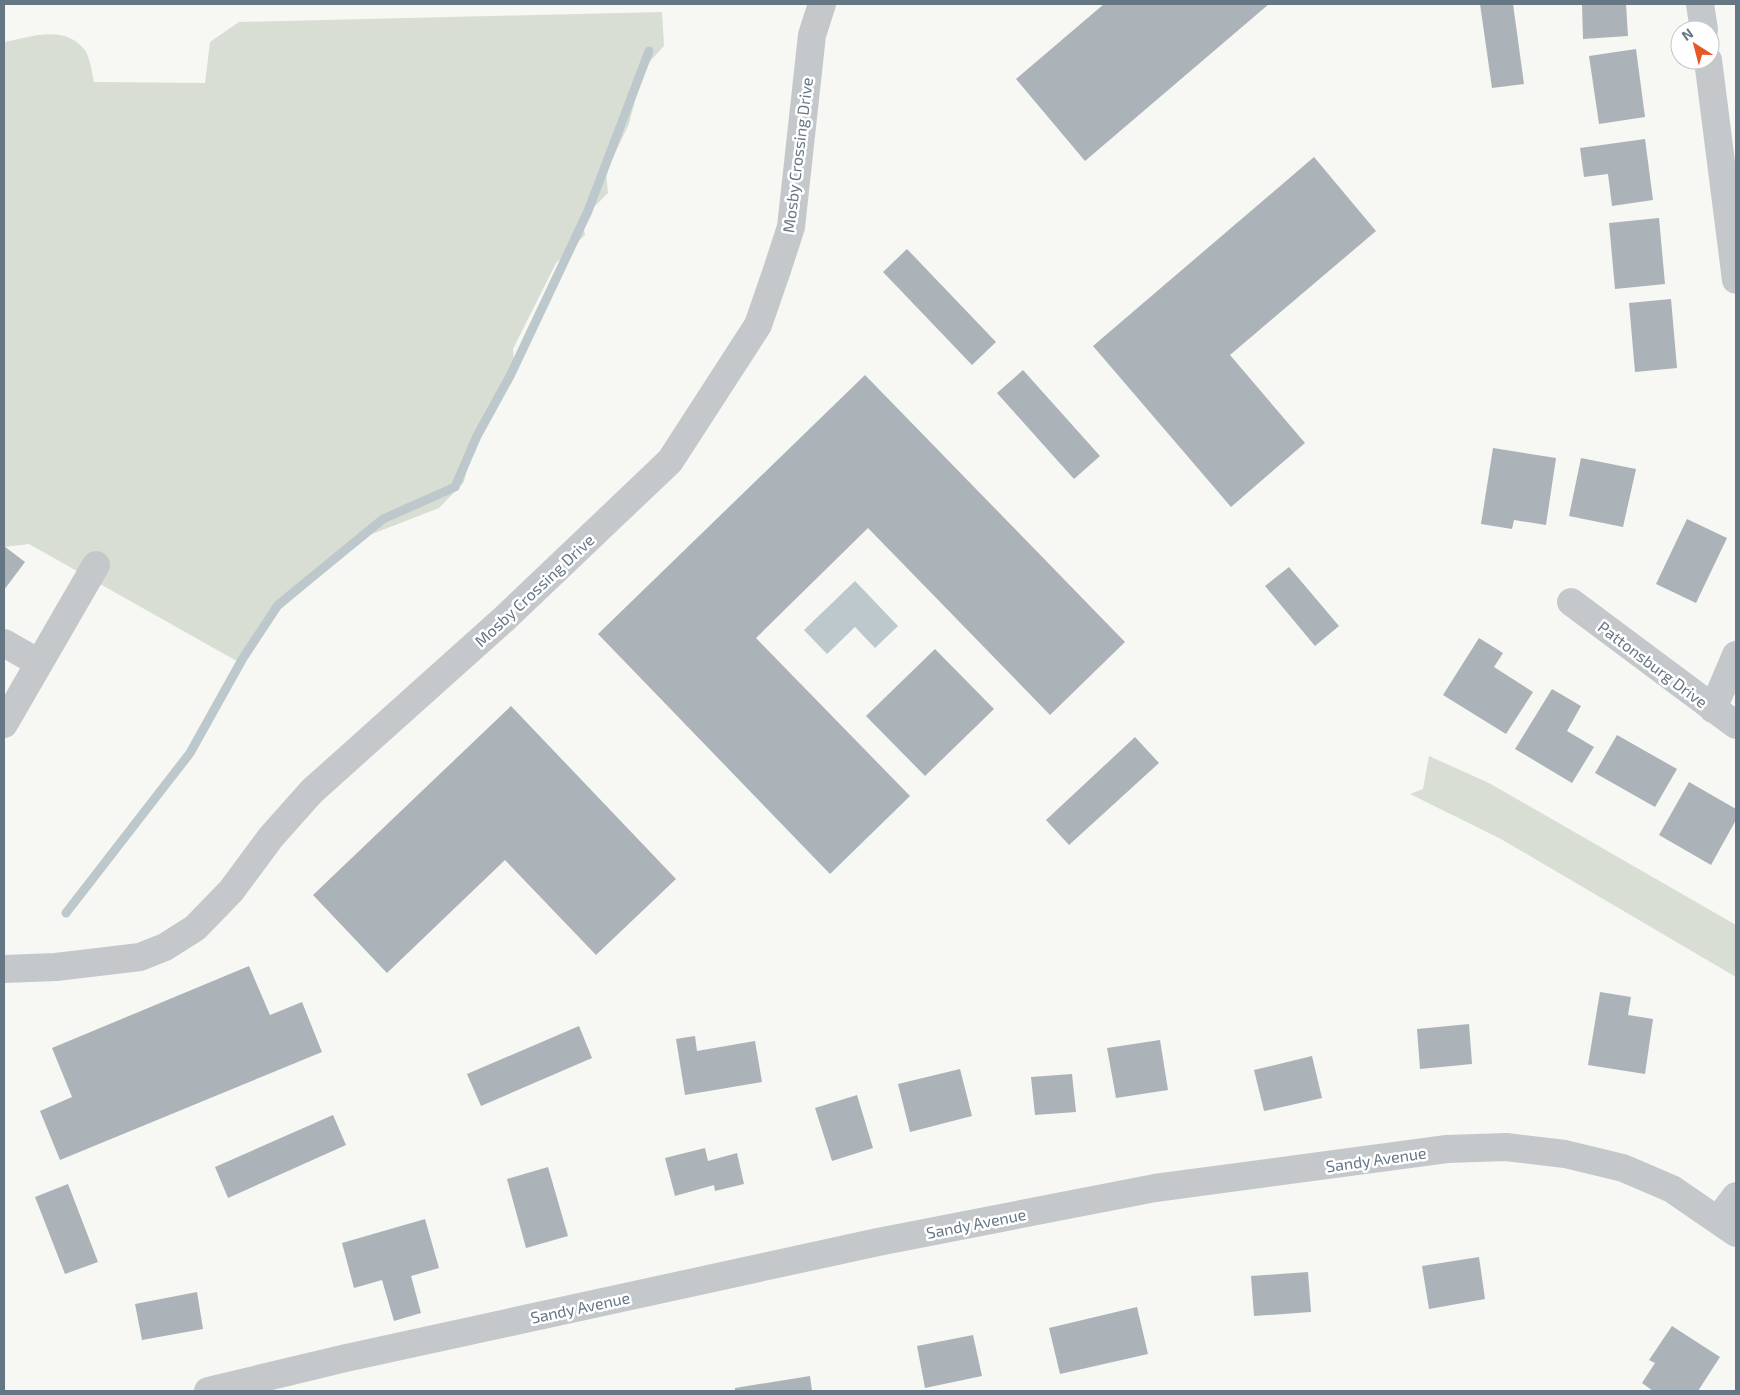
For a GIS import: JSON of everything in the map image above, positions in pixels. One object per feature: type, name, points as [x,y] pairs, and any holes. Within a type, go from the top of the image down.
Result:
[{"type":"street","name":"Mosby Crossing Drive","points":[[4,969],[56,967],[140,957],[165,947],[195,928],[231,891],[271,837],[312,791],[504,619],[670,461],[758,325],[777,270],[791,227],[812,35],[822,4]]},
{"type":"street","points":[[1700,4],[1702,20]]},
{"type":"street","points":[[1709,70],[1736,280]]},
{"type":"street","points":[[4,724],[96,565]]},
{"type":"street","name":"Pattonsburg Drive","points":[[1571,602],[1736,725]]},
{"type":"street","points":[[4,644],[40,662]]},
{"type":"street","points":[[1713,708],[1736,655]]},
{"type":"street","name":"Sandy Avenue","points":[[208,1391],[346,1358],[878,1242],[1145,1190],[1447,1149],[1516,1148],[1565,1154],[1623,1168],[1672,1189],[1727,1227]]},
{"type":"street","points":[[1727,1227],[1736,1196]]},
{"type":"shaded area","points":[[662,12],[664,46],[643,69],[629,124],[606,172],[608,193],[582,219],[585,235],[556,263],[513,349],[515,375],[496,395],[496,409],[475,433],[464,482],[439,508],[367,536],[268,620],[242,664],[29,544],[4,547],[4,42],[46,34],[57,34],[76,41],[88,56],[94,82],[205,83],[210,42],[239,22]]},
{"type":"shaded area","points":[[855,581],[898,626],[875,648],[855,627],[827,654],[804,630]]},
{"type":"shaded area","points":[[1429,756],[1489,783],[1736,925],[1736,977],[1501,839],[1410,794],[1423,789]]},
{"type":"building","points":[[1104,4],[1269,4],[1085,161],[1016,79]]},
{"type":"building","points":[[1480,4],[1513,4],[1524,84],[1492,88]]},
{"type":"building","points":[[1582,4],[1626,4],[1628,36],[1583,39]]},
{"type":"building","points":[[1636,49],[1645,117],[1599,124],[1589,56]]},
{"type":"building","points":[[1645,139],[1653,200],[1612,206],[1608,174],[1584,177],[1580,148]]},
{"type":"building","points":[[1314,157],[1376,231],[1230,355],[1305,443],[1231,507],[1093,346]]},
{"type":"building","points":[[1659,218],[1665,284],[1615,289],[1609,223]]},
{"type":"building","points":[[907,249],[996,342],[972,365],[883,272]]},
{"type":"building","points":[[1671,299],[1677,368],[1635,372],[1629,303]]},
{"type":"building","points":[[1023,370],[1100,456],[1074,479],[997,393]]},
{"type":"building","points":[[865,375],[1125,642],[1050,715],[868,528],[756,638],[910,796],[830,874],[598,634]]},
{"type":"building","points":[[1493,448],[1556,458],[1546,525],[1514,520],[1512,529],[1481,524]]},
{"type":"building","points":[[1581,458],[1636,469],[1623,527],[1569,516]]},
{"type":"building","points":[[1687,519],[1727,538],[1696,603],[1656,584]]},
{"type":"building","points":[[4,546],[25,562],[4,590]]},
{"type":"building","points":[[1289,567],[1339,626],[1315,646],[1265,586]]},
{"type":"building","points":[[1479,638],[1503,653],[1494,667],[1533,692],[1506,734],[1443,695]]},
{"type":"building","points":[[935,649],[994,709],[925,776],[866,716]]},
{"type":"building","points":[[1552,689],[1581,706],[1567,731],[1594,747],[1572,783],[1515,749]]},
{"type":"building","points":[[511,706],[676,879],[596,955],[505,860],[387,973],[313,895]]},
{"type":"building","points":[[1617,735],[1677,769],[1655,807],[1595,773]]},
{"type":"building","points":[[1135,737],[1159,763],[1069,845],[1046,820]]},
{"type":"building","points":[[1689,782],[1736,809],[1736,820],[1711,865],[1659,835]]},
{"type":"building","points":[[249,966],[270,1015],[302,1002],[322,1052],[60,1160],[40,1111],[72,1097],[52,1048]]},
{"type":"building","points":[[1600,992],[1631,997],[1628,1015],[1653,1019],[1645,1074],[1588,1065]]},
{"type":"building","points":[[1469,1024],[1472,1064],[1420,1069],[1417,1029]]},
{"type":"building","points":[[579,1026],[592,1058],[481,1106],[467,1074]]},
{"type":"building","points":[[695,1036],[697,1051],[755,1041],[762,1082],[685,1095],[676,1039]]},
{"type":"building","points":[[1160,1040],[1168,1090],[1116,1098],[1107,1048]]},
{"type":"building","points":[[1312,1056],[1322,1098],[1264,1111],[1254,1070]]},
{"type":"building","points":[[960,1069],[972,1116],[910,1132],[898,1084]]},
{"type":"building","points":[[1072,1074],[1076,1112],[1035,1115],[1031,1077]]},
{"type":"building","points":[[857,1095],[873,1148],[832,1161],[815,1108]]},
{"type":"building","points":[[333,1115],[346,1145],[228,1198],[215,1167]]},
{"type":"building","points":[[705,1148],[708,1161],[737,1153],[744,1184],[715,1191],[714,1185],[675,1196],[665,1158]]},
{"type":"building","points":[[548,1167],[568,1236],[526,1248],[507,1179]]},
{"type":"building","points":[[68,1184],[98,1262],[65,1274],[35,1197]]},
{"type":"building","points":[[425,1219],[439,1268],[411,1276],[421,1313],[394,1321],[382,1280],[354,1288],[342,1243]]},
{"type":"building","points":[[1479,1257],[1485,1299],[1429,1309],[1422,1266]]},
{"type":"building","points":[[1308,1272],[1311,1312],[1254,1316],[1251,1276]]},
{"type":"building","points":[[197,1292],[203,1329],[142,1340],[135,1304]]},
{"type":"building","points":[[1137,1307],[1148,1354],[1060,1374],[1049,1328]]},
{"type":"building","points":[[1672,1326],[1720,1357],[1698,1391],[1653,1391],[1642,1383],[1655,1363],[1649,1360]]},
{"type":"building","points":[[973,1335],[982,1376],[925,1388],[917,1346]]},
{"type":"building","points":[[810,1376],[812,1391],[735,1391],[735,1388]]},
{"type":"waterway","points":[[66,913],[190,753],[243,658],[278,605],[383,519],[455,487],[477,436],[510,376],[588,211],[649,51]]}]
